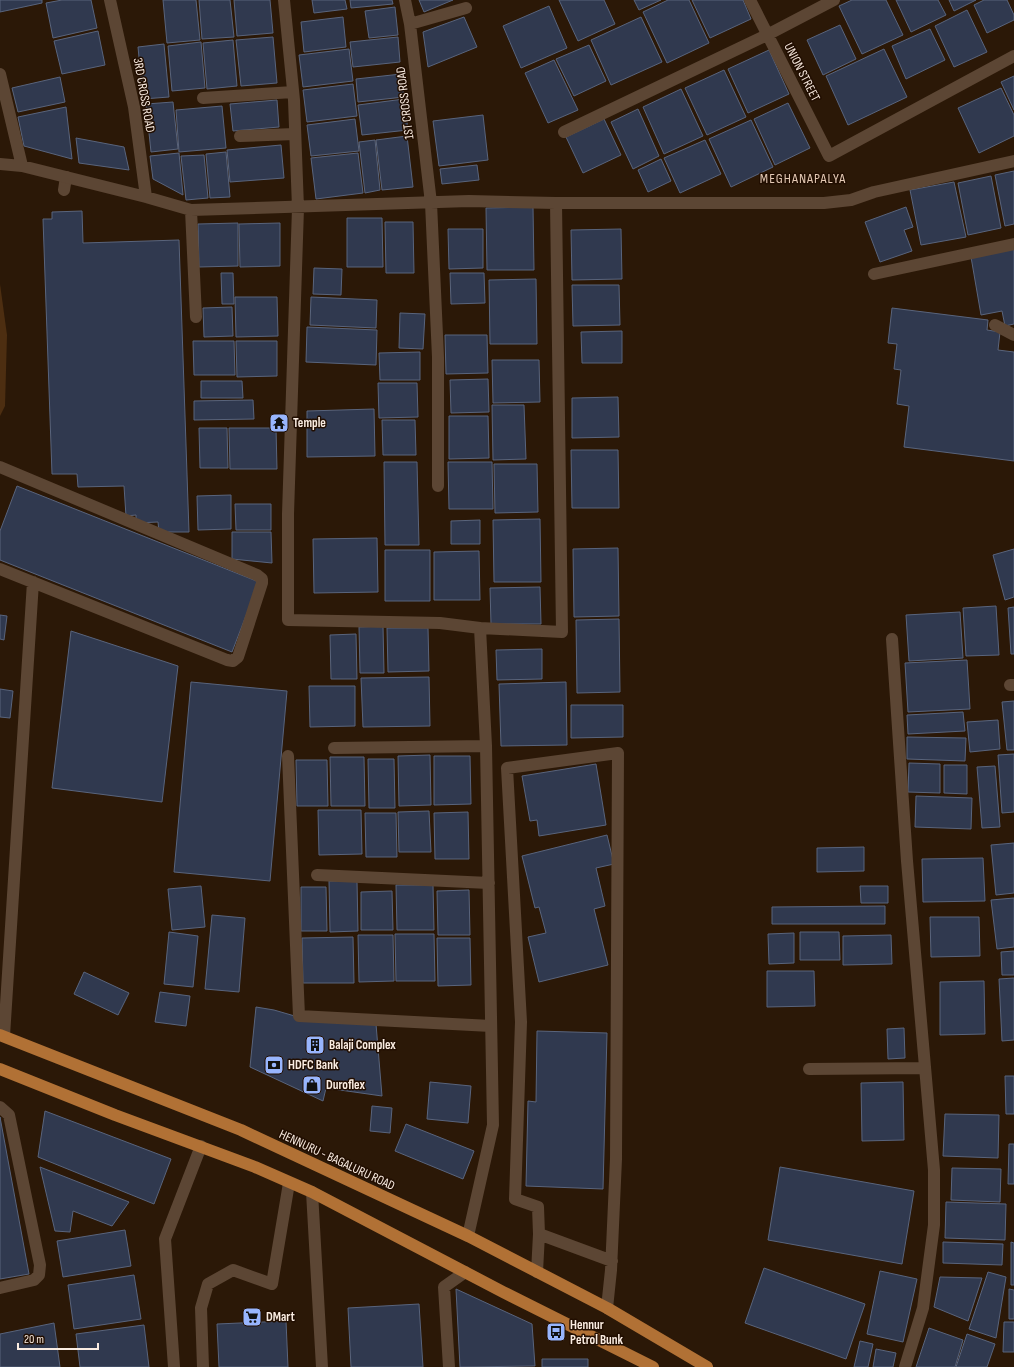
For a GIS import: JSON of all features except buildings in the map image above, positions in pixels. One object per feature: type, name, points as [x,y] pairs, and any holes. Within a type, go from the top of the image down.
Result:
[{"type":"main road","name":"HENNURU - BAGALURU ROAD","points":[[2,1035],[240,1130],[468,1236],[608,1308],[707,1367]]},
{"type":"main road","points":[[0,1069],[115,1115],[255,1167],[312,1192],[464,1272],[638,1358],[653,1367]]},
{"type":"street","name":"3RD CROSS ROAD","points":[[110,0],[134,107],[146,197]]},
{"type":"street","points":[[284,0],[293,92],[298,208],[288,514],[288,620],[440,624],[480,628],[562,632],[556,203]]},
{"type":"street","name":"1ST CROSS ROAD","points":[[405,0],[410,24],[431,203],[438,357],[438,486]]},
{"type":"street","name":"UNION STREET","points":[[750,0],[830,156],[1014,56]]},
{"type":"street","points":[[564,132],[767,35],[834,0]]},
{"type":"street","points":[[410,24],[466,8]]},
{"type":"street","points":[[0,74],[22,166]]},
{"type":"street","points":[[203,98],[293,92]]},
{"type":"street","points":[[240,136],[295,134]]},
{"type":"street","points":[[0,164],[22,166],[146,197],[191,210],[501,201],[556,203],[824,203],[851,200],[874,192],[1014,161]]},
{"type":"street","points":[[64,190],[66,177]]},
{"type":"street","points":[[191,210],[196,317]]},
{"type":"street","points":[[874,274],[1014,244]]},
{"type":"street","points":[[995,325],[1014,335]]},
{"type":"street","points":[[0,467],[257,575],[262,579],[262,584],[238,657],[233,661],[227,660],[0,569]]},
{"type":"street","points":[[2,1035],[32,582]]},
{"type":"street","points":[[468,1236],[493,1125],[486,746],[480,628]]},
{"type":"street","points":[[892,639],[908,869],[934,1170],[934,1225],[923,1308],[905,1367]]},
{"type":"street","points":[[334,748],[486,746]]},
{"type":"street","points":[[537,1272],[539,1234],[538,1207],[515,1198],[521,1022],[508,768],[618,753],[616,1159],[612,1261],[608,1308]]},
{"type":"street","points":[[288,756],[299,1016],[492,1026]]},
{"type":"street","points":[[317,875],[489,883]]},
{"type":"street","points":[[809,1068],[925,1068]]},
{"type":"street","points":[[0,1107],[9,1115],[40,1265],[39,1275],[34,1280],[0,1288]]},
{"type":"street","points":[[174,1367],[165,1239],[200,1146]]},
{"type":"street","points":[[203,1367],[201,1308],[208,1284],[233,1270],[272,1284],[289,1183]]},
{"type":"street","points":[[312,1192],[322,1367]]},
{"type":"street","points":[[539,1234],[612,1261]]},
{"type":"street","points":[[449,1367],[444,1287],[464,1272]]},
{"type":"shaded area","points":[[0,284],[7,335],[5,406],[0,416]]},
{"type":"place","name":"Temple","points":[[279,423]]},
{"type":"place","name":"Balaji Complex","points":[[315,1045]]},
{"type":"place","name":"HDFC Bank","points":[[274,1065]]},
{"type":"place","name":"Duroflex","points":[[312,1085]]},
{"type":"place","name":"DMart","points":[[252,1317]]},
{"type":"place","name":"Hennur Petrol Bunk","points":[[556,1332]]},
{"type":"district","name":"MEGHANAPALYA","points":[[803,178]]}]
